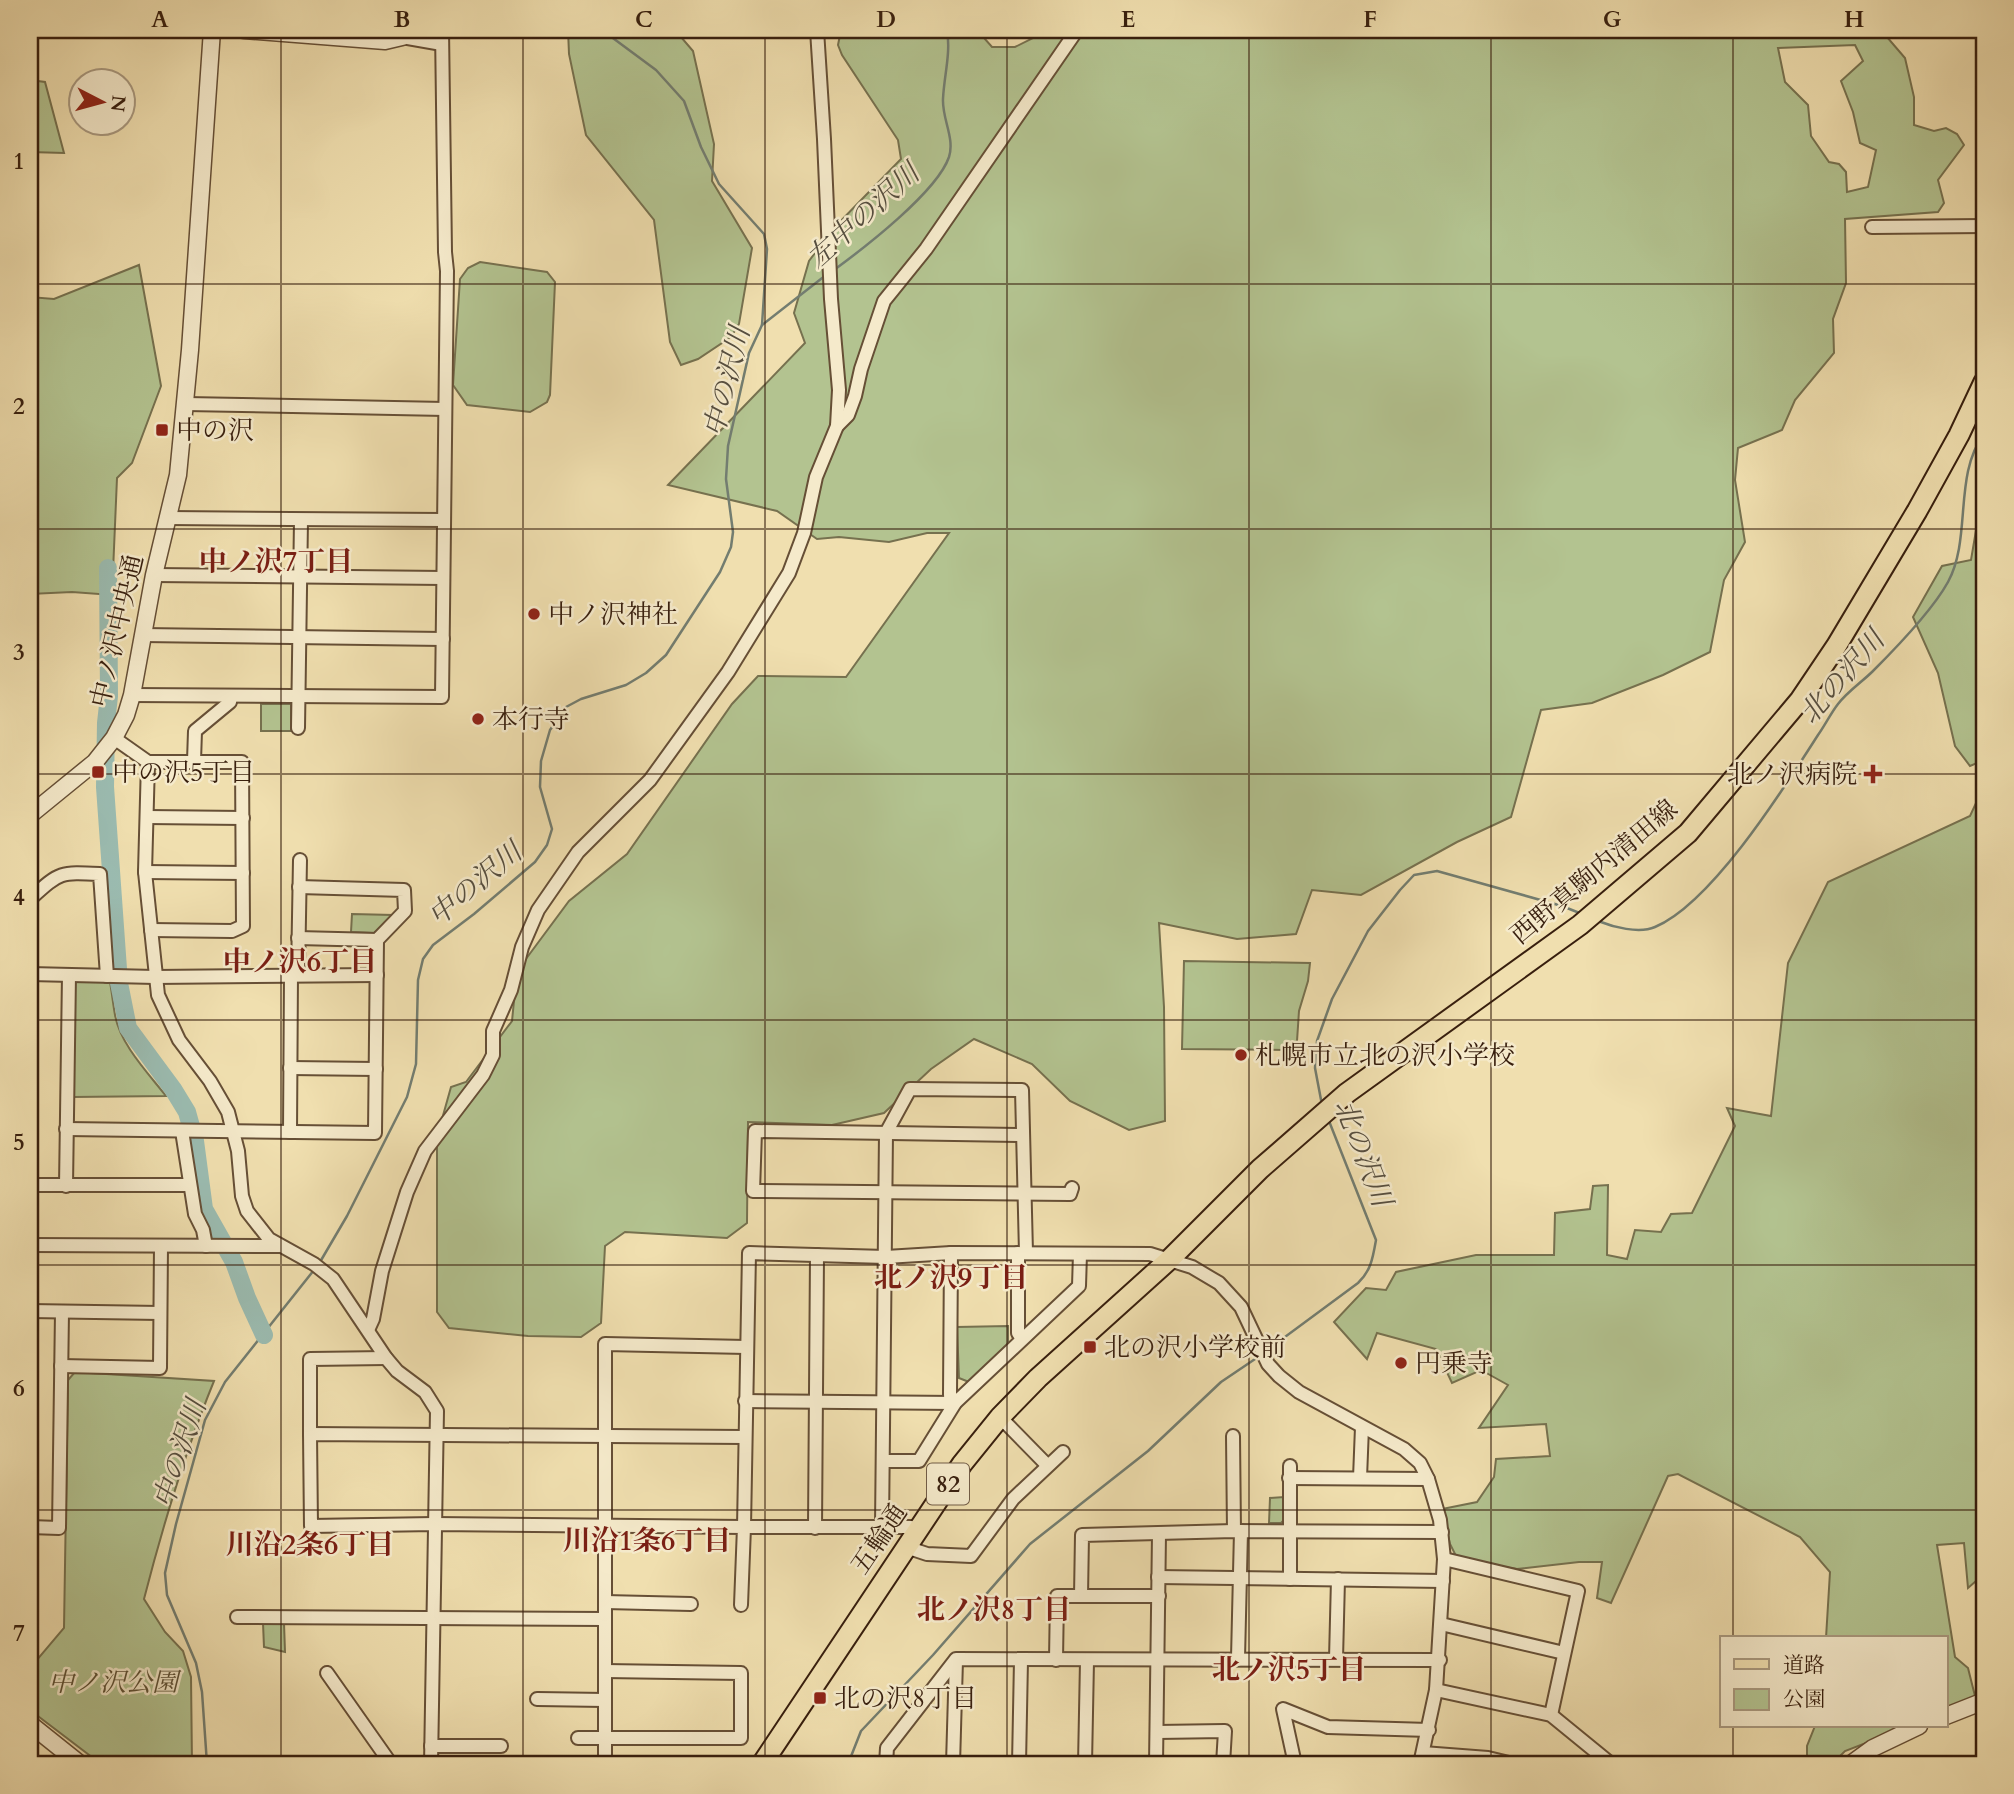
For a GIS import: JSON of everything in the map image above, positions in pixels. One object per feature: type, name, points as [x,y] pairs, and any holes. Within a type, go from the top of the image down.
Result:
[{"type":"main road","name":"西野真駒内清田線","points":[[1176,1252],[1260,1169],[1331,1106],[1580,925],[1688,833],[1800,700],[1859,610],[1910,522],[1959,435],[1984,382]]},
{"type":"main road","name":"五輪通","points":[[762,1764],[961,1464],[1000,1417],[1038,1378],[1176,1252]]},
{"type":"street","name":"中ノ沢中央通","points":[[30,815],[95,762],[114,738],[126,715],[132,695],[154,575],[178,475],[186,404],[212,30]]},
{"type":"street","points":[[244,30],[385,41],[404,33],[442,44]]},
{"type":"street","points":[[132,695],[442,697],[447,271],[442,30]]},
{"type":"street","points":[[368,1330],[373,1319],[382,1271],[407,1192],[425,1151],[483,1075],[493,1055],[494,1031],[511,990],[522,947],[538,910],[578,852],[650,779],[728,672],[789,573],[804,533],[816,477],[837,426],[839,390],[831,299],[817,30]]},
{"type":"street","points":[[837,426],[848,415],[871,334],[884,301],[926,249],[1077,30]]},
{"type":"street","points":[[1872,226],[1984,226]]},
{"type":"street","points":[[186,404],[446,409]]},
{"type":"street","points":[[168,518],[443,520]]},
{"type":"street","points":[[299,728],[301,520]]},
{"type":"street","points":[[154,575],[443,578]]},
{"type":"street","points":[[143,635],[443,639]]},
{"type":"street","points":[[194,761],[195,731],[230,702],[231,696]]},
{"type":"street","points":[[114,738],[148,762],[242,762],[243,926],[232,931],[151,930]]},
{"type":"street","points":[[148,762],[145,872],[158,995],[179,1040],[228,1111],[238,1151],[242,1196],[247,1211],[269,1239],[314,1264],[333,1279],[386,1358],[397,1371],[425,1392],[437,1411],[431,1764]]},
{"type":"street","points":[[147,817],[243,818]]},
{"type":"street","points":[[290,1132],[290,1068],[300,860]]},
{"type":"street","points":[[145,872],[243,873]]},
{"type":"street","points":[[30,899],[51,880],[66,873],[100,874],[109,976]]},
{"type":"street","points":[[66,1129],[375,1132],[377,940],[405,911],[404,890],[299,887]]},
{"type":"street","points":[[298,937],[377,940]]},
{"type":"street","points":[[30,974],[155,977],[377,975]]},
{"type":"street","points":[[66,1186],[69,975]]},
{"type":"street","points":[[290,1068],[376,1069]]},
{"type":"street","points":[[882,1527],[886,1133],[909,1089],[1022,1090],[1024,1193],[1018,1333],[1022,1339]]},
{"type":"street","points":[[188,1131],[190,1185],[195,1214],[210,1246]]},
{"type":"street","points":[[1023,1135],[755,1131],[753,1191],[1070,1194],[1072,1188]]},
{"type":"street","points":[[30,1185],[190,1185]]},
{"type":"street","points":[[30,1245],[280,1246]]},
{"type":"street","points":[[61,1366],[160,1368],[161,1246]]},
{"type":"street","points":[[741,1605],[749,1253],[886,1257],[1176,1252],[1192,1267],[1219,1283],[1241,1307],[1268,1364],[1299,1392],[1404,1449],[1420,1463],[1428,1479],[1442,1532],[1444,1559],[1440,1660],[1422,1759],[1488,1759],[1513,1764]]},
{"type":"street","points":[[951,1254],[950,1395],[955,1403]]},
{"type":"street","points":[[883,1461],[919,1461],[955,1403],[1079,1286],[1080,1254]]},
{"type":"street","points":[[815,1528],[817,1255]]},
{"type":"street","points":[[30,1311],[160,1313]]},
{"type":"street","points":[[30,1527],[59,1528],[62,1312]]},
{"type":"street","points":[[605,1764],[605,1344],[746,1347]]},
{"type":"street","points":[[386,1358],[310,1359],[311,1526],[434,1524],[911,1527],[911,1539],[927,1554],[971,1556],[1013,1499],[1063,1452]]},
{"type":"street","points":[[745,1401],[955,1403]]},
{"type":"street","points":[[1000,1417],[1047,1465]]},
{"type":"street","points":[[1360,1478],[1362,1427]]},
{"type":"street","points":[[310,1434],[744,1437]]},
{"type":"street","points":[[1233,1436],[1240,1578],[1238,1658]]},
{"type":"street","points":[[1290,1579],[1289,1472],[1360,1478],[1428,1479]]},
{"type":"street","points":[[1081,1596],[1082,1535],[1237,1531],[1442,1532]]},
{"type":"street","points":[[1156,1764],[1159,1534]]},
{"type":"street","points":[[1444,1559],[1578,1591],[1551,1715]]},
{"type":"street","points":[[1158,1577],[1443,1581]]},
{"type":"street","points":[[1336,1659],[1338,1579]]},
{"type":"street","points":[[1056,1660],[1057,1595],[1159,1596]]},
{"type":"street","points":[[605,1602],[691,1604]]},
{"type":"street","points":[[237,1617],[605,1619]]},
{"type":"street","points":[[1441,1624],[1564,1653]]},
{"type":"street","points":[[956,1659],[1440,1660]]},
{"type":"street","points":[[886,1764],[887,1748],[956,1659]]},
{"type":"street","points":[[953,1764],[956,1659]]},
{"type":"street","points":[[1018,1764],[1021,1660]]},
{"type":"street","points":[[1084,1764],[1087,1661]]},
{"type":"street","points":[[578,1738],[741,1738],[741,1673],[606,1671]]},
{"type":"street","points":[[327,1673],[391,1764]]},
{"type":"street","points":[[1436,1690],[1551,1715],[1611,1764]]},
{"type":"street","points":[[537,1699],[605,1700]]},
{"type":"street","points":[[1948,1715],[1984,1702]]},
{"type":"street","points":[[1295,1764],[1283,1709],[1328,1727],[1429,1730]]},
{"type":"street","points":[[30,1724],[80,1764]]},
{"type":"street","points":[[1852,1764],[1873,1748],[1915,1728]]},
{"type":"street","points":[[1157,1732],[1225,1731],[1223,1764]]},
{"type":"street","points":[[431,1746],[501,1746]]},
{"type":"green space","points":[[568,30],[675,30],[693,51],[714,144],[712,181],[752,248],[739,324],[731,337],[698,359],[681,365],[670,342],[654,220],[586,135],[569,54]]},
{"type":"green space","points":[[841,30],[977,30],[992,47],[1015,47],[1049,30],[1881,30],[1905,58],[1914,97],[1914,125],[1934,131],[1946,128],[1957,134],[1964,145],[1938,180],[1944,203],[1938,212],[1845,219],[1846,283],[1833,319],[1834,353],[1795,400],[1782,430],[1738,448],[1735,480],[1745,542],[1724,580],[1710,652],[1663,675],[1592,703],[1541,710],[1511,817],[1457,842],[1361,895],[1312,890],[1296,934],[1237,939],[1159,923],[1164,1007],[1165,1121],[1129,1130],[1070,1101],[1032,1064],[974,1039],[931,1069],[884,1113],[832,1125],[748,1122],[747,1223],[727,1238],[625,1232],[605,1246],[601,1323],[581,1337],[528,1336],[449,1328],[437,1312],[437,1137],[451,1087],[466,1082],[512,1021],[517,971],[569,901],[627,854],[732,704],[758,676],[846,677],[949,533],[927,533],[889,542],[839,537],[817,539],[777,511],[668,485],[805,343],[794,313],[809,261],[833,229],[901,159],[898,140],[838,45]],"holes":[[[1855,45],[1863,61],[1841,81],[1853,112],[1860,143],[1876,150],[1868,187],[1847,192],[1846,172],[1839,164],[1829,162],[1811,136],[1808,105],[1785,82],[1778,48]]]},
{"type":"green space","points":[[30,80],[45,82],[64,153],[30,152]]},
{"type":"green space","points":[[480,262],[547,272],[555,282],[550,395],[547,402],[530,412],[467,405],[453,385],[460,279],[468,268]]},
{"type":"green space","points":[[139,265],[161,386],[132,463],[117,478],[112,595],[72,592],[30,594],[30,297],[54,299]]},
{"type":"green space","points":[[1984,483],[1984,760],[1970,766],[1955,746],[1938,673],[1913,617],[1942,566],[1971,560]]},
{"type":"green space","points":[[261,704],[291,704],[291,731],[261,731]]},
{"type":"green space","points":[[1984,786],[1984,1574],[1968,1588],[1964,1543],[1937,1545],[1955,1657],[1968,1668],[1976,1700],[1948,1710],[1948,1636],[1826,1636],[1830,1572],[1800,1537],[1678,1474],[1668,1476],[1611,1603],[1597,1598],[1602,1562],[1517,1569],[1458,1560],[1450,1544],[1442,1509],[1477,1502],[1494,1477],[1496,1459],[1550,1456],[1546,1424],[1479,1428],[1508,1385],[1481,1370],[1452,1383],[1436,1349],[1377,1333],[1367,1359],[1334,1322],[1366,1288],[1386,1290],[1396,1272],[1476,1255],[1554,1255],[1555,1213],[1590,1209],[1593,1186],[1608,1185],[1607,1255],[1627,1259],[1635,1230],[1661,1232],[1671,1214],[1692,1213],[1735,1126],[1727,1108],[1771,1116],[1788,963],[1828,882],[1970,816]]},
{"type":"green space","points":[[352,914],[392,915],[374,933],[351,932]]},
{"type":"green space","points":[[1184,961],[1310,963],[1299,1011],[1297,1041],[1285,1050],[1182,1049]]},
{"type":"green space","points":[[74,980],[110,982],[115,1015],[123,1037],[166,1096],[73,1097]]},
{"type":"green space","points":[[1008,1326],[1008,1345],[969,1382],[959,1378],[957,1327]]},
{"type":"green space","name":"中ノ沢公園","points":[[75,1372],[214,1381],[175,1489],[144,1599],[165,1632],[183,1651],[191,1677],[192,1764],[101,1764],[30,1710],[30,1668],[64,1628],[68,1380]]},
{"type":"green space","points":[[1284,1497],[1284,1520],[1281,1523],[1269,1523],[1270,1498]]},
{"type":"green space","points":[[263,1623],[284,1623],[285,1652],[264,1647]]},
{"type":"green space","points":[[1814,1728],[1905,1728],[1845,1751],[1832,1764],[1807,1764],[1807,1746]]},
{"type":"waterway","name":"中の沢川","points":[[320,1262],[347,1216],[407,1097],[416,1064],[418,980],[423,959],[433,945],[535,862],[547,845],[552,829],[540,787],[541,761],[550,730],[566,707],[581,699],[626,685],[646,673],[666,655],[720,572],[731,547],[733,532],[726,479],[728,446],[749,353],[762,325],[767,249],[764,234],[719,184],[701,147],[684,101],[656,70],[602,30]]},
{"type":"waterway","name":"左中の沢川","points":[[834,270],[915,202],[942,171],[949,157],[950,143],[943,99],[948,56],[947,30]]},
{"type":"waterway","name":"左中の沢川","points":[[762,325],[826,275]]},
{"type":"waterway","name":"北の沢川","points":[[1598,921],[1634,930],[1655,927],[1677,914],[1723,870],[1767,813],[1838,704],[1913,628],[1948,582],[1959,546],[1969,468],[1984,434]]},
{"type":"waterway","points":[[108,568],[109,696],[105,787],[119,983],[128,1028],[187,1112],[195,1141],[204,1209],[234,1262],[264,1335]]},
{"type":"waterway","name":"北の沢川","points":[[1322,1105],[1315,1068],[1317,1041],[1332,999],[1368,931],[1414,875],[1437,871],[1582,914]]},
{"type":"waterway","name":"北の沢川","points":[[1266,1351],[1358,1283],[1369,1269],[1376,1240],[1329,1121]]},
{"type":"waterway","name":"中の沢川","points":[[207,1764],[202,1692],[196,1663],[167,1595],[165,1573],[205,1420],[225,1382],[314,1270]]},
{"type":"waterway","name":"北の沢川","points":[[848,1764],[861,1731],[933,1655],[1030,1544],[1148,1451],[1221,1382],[1261,1355]]},
{"type":"place","name":"中の沢","points":[[162,430]]},
{"type":"place","name":"中ノ沢神社","points":[[534,614]]},
{"type":"place","name":"本行寺","points":[[478,719]]},
{"type":"place","name":"中の沢5丁目","points":[[98,772]]},
{"type":"place","name":"北ノ沢病院","points":[[1873,774]]},
{"type":"place","name":"札幌市立北の沢小学校","points":[[1241,1055]]},
{"type":"place","name":"北の沢小学校前","points":[[1090,1347]]},
{"type":"place","name":"円乗寺","points":[[1401,1363]]},
{"type":"place","name":"北の沢8丁目","points":[[820,1698]]},
{"type":"district","name":"中ノ沢7丁目","points":[[276,562]]},
{"type":"district","name":"中ノ沢6丁目","points":[[300,962]]},
{"type":"district","name":"北ノ沢9丁目","points":[[951,1278]]},
{"type":"district","name":"川沿1条6丁目","points":[[647,1541]]},
{"type":"district","name":"川沿2条6丁目","points":[[310,1545]]},
{"type":"district","name":"北ノ沢8丁目","points":[[994,1610]]},
{"type":"district","name":"北ノ沢5丁目","points":[[1289,1670]]}]
